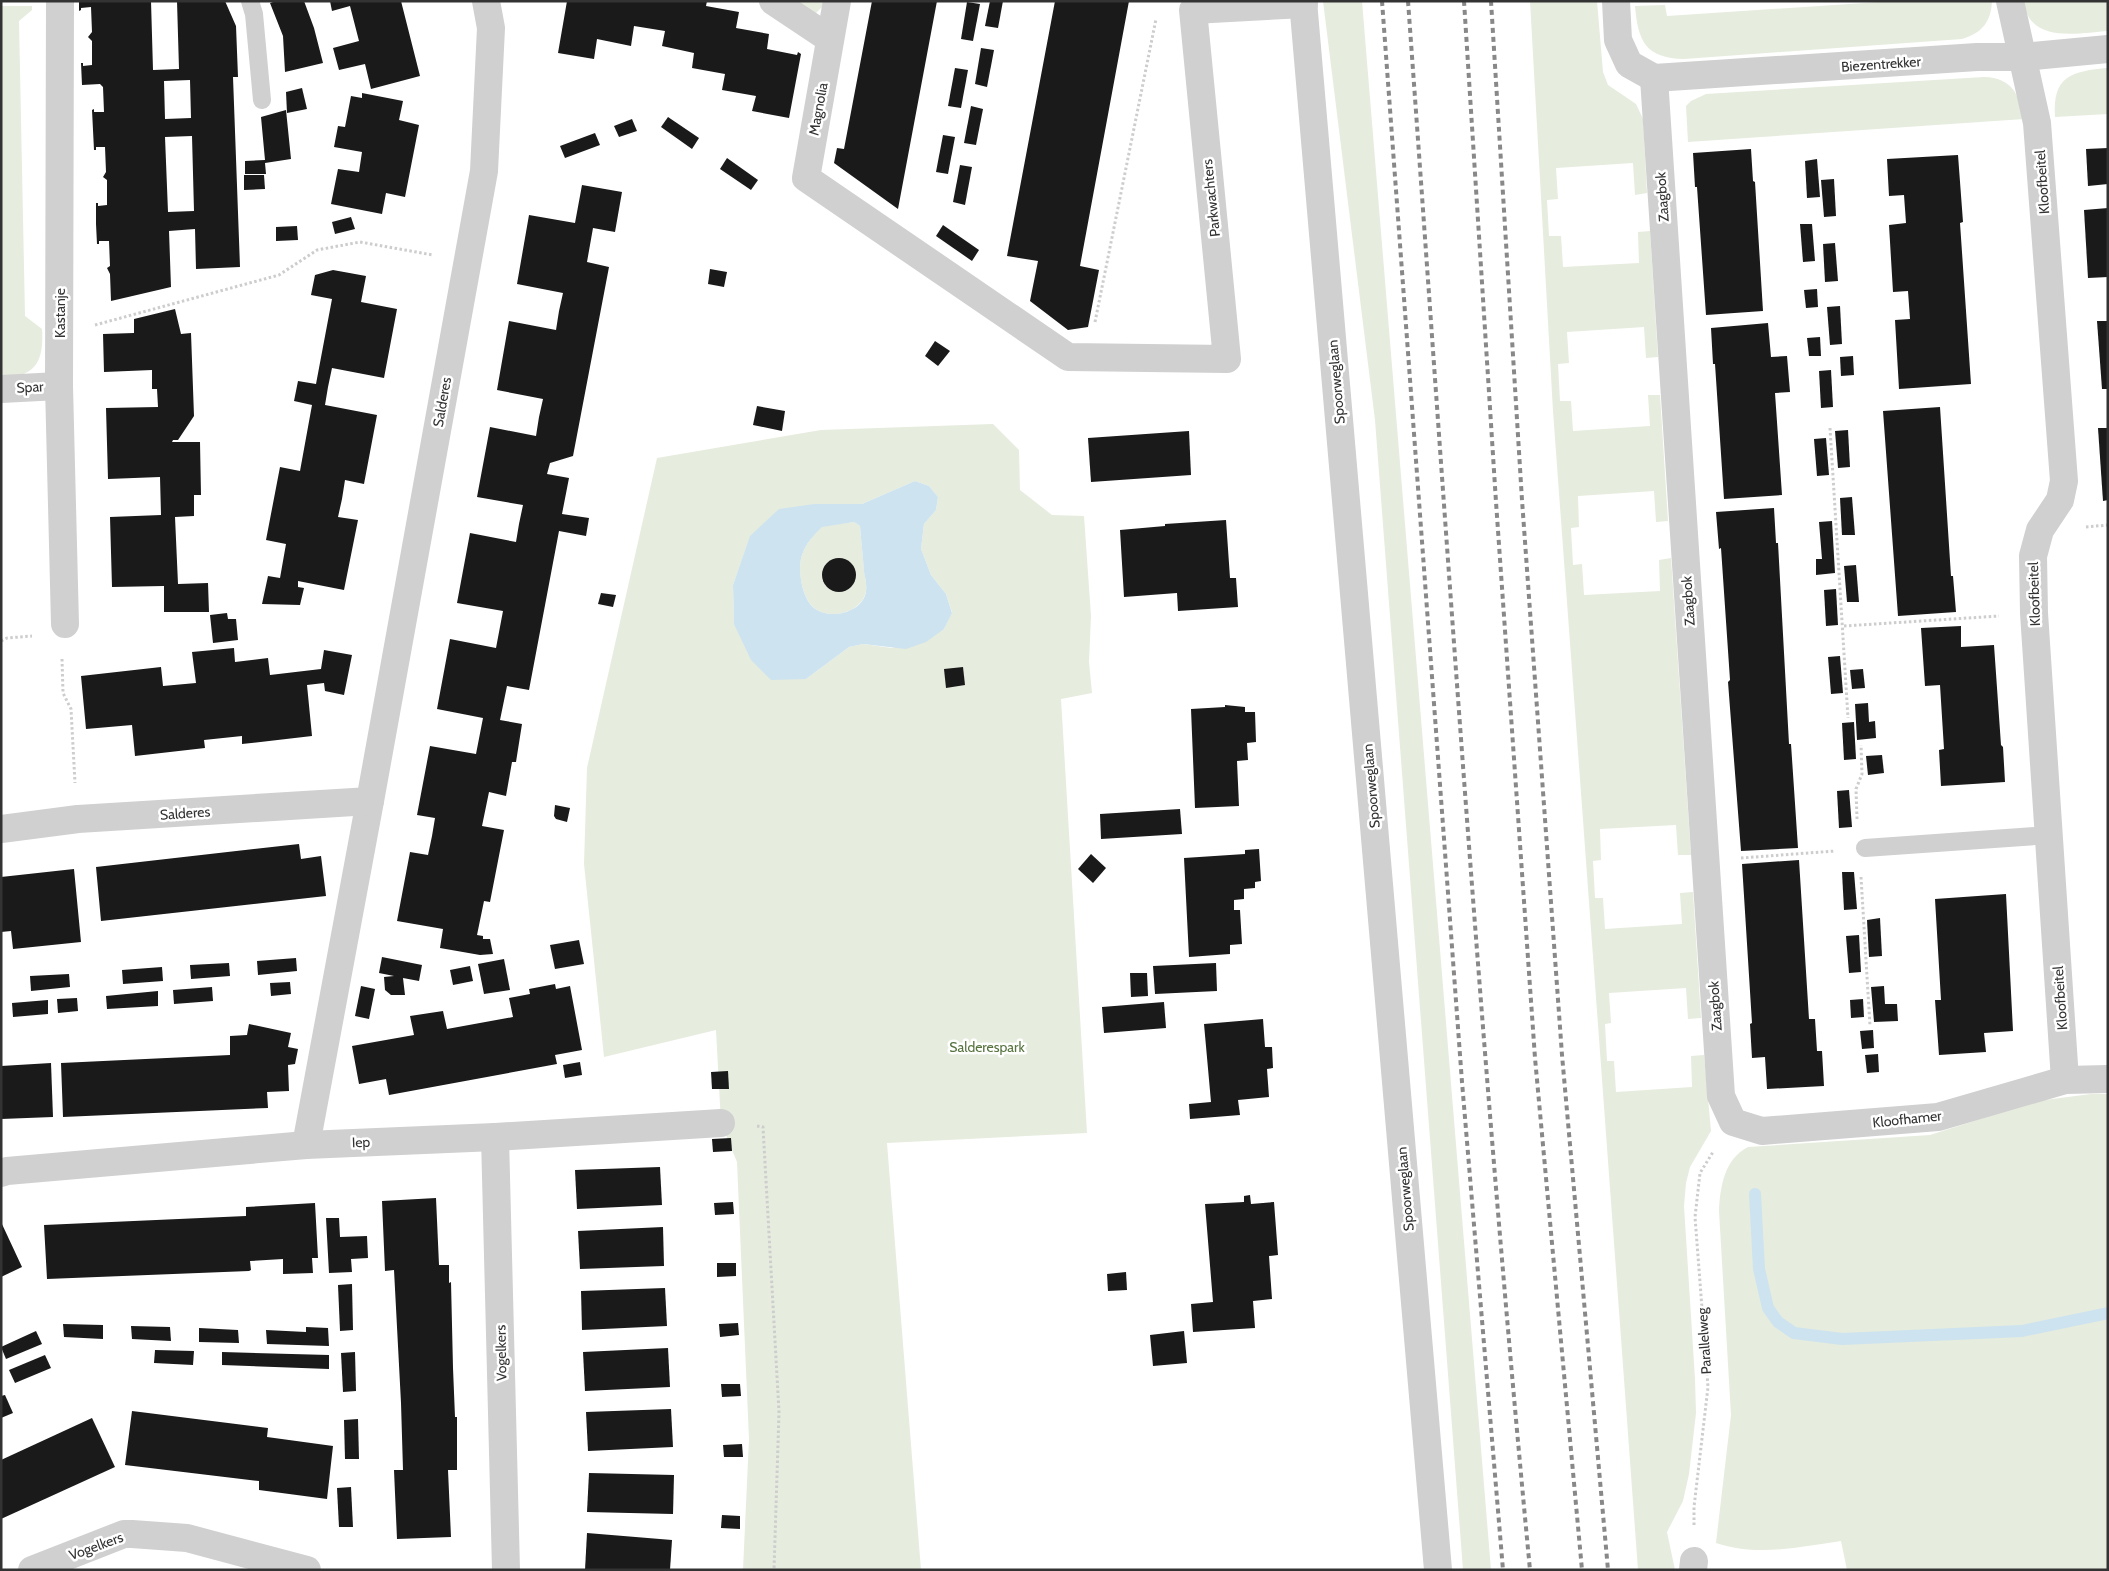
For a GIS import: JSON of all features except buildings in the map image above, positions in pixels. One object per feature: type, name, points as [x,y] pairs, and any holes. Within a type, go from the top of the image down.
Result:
[{"type":"street","name":"Kastanje","points":[[60,1],[59,386],[65,624]]},
{"type":"street","name":"Salderes","points":[[306,1145],[484,171],[491,28],[486,1]]},
{"type":"street","points":[[773,1],[830,39]]},
{"type":"street","name":"Magnolia","points":[[806,178],[837,1]]},
{"type":"street","points":[[1616,1],[1618,40],[1629,64],[1654,78]]},
{"type":"street","name":"Kloofbeitel","points":[[2010,1],[2037,123],[2064,481],[2060,500],[2040,530],[2032,556],[2034,614],[2066,1080]]},
{"type":"street","name":"Parkwachters","points":[[806,178],[1068,357],[1227,359],[1193,10],[1303,2]]},
{"type":"street","name":"Spoorweglaan","points":[[1303,2],[1438,1570]]},
{"type":"street","name":"Biezentrekker","points":[[1654,78],[1977,57],[2022,57],[2108,49]]},
{"type":"street","name":"Zaagbok","points":[[1654,78],[1721,1096],[1733,1122]]},
{"type":"street","name":"Spar","points":[[1,389],[59,386]]},
{"type":"street","name":"Salderes","points":[[1,829],[78,820],[370,800]]},
{"type":"street","name":"Kloofhamer","points":[[1733,1122],[1762,1131],[1938,1117],[2066,1080],[2108,1079]]},
{"type":"street","name":"Iep","points":[[1,1173],[7,1170],[306,1145],[495,1137],[721,1123]]},
{"type":"street","name":"Vogelkers","points":[[495,1137],[506,1570]]},
{"type":"street","name":"Vogelkers","points":[[32,1570],[124,1534],[132,1534],[187,1538],[307,1570]]},
{"type":"lane","points":[[250,1],[254,14],[262,100]]},
{"type":"lane","points":[[1862,848],[2050,835]]},
{"type":"path","points":[[1088,357],[1156,20]]},
{"type":"path","points":[[60,335],[279,275],[317,250],[360,242],[468,262]]},
{"type":"path","points":[[1830,428],[1844,626],[1848,718]]},
{"type":"path","points":[[1844,626],[2034,614]]},
{"type":"path","points":[[65,624],[60,634],[63,693],[71,710],[78,820]]},
{"type":"path","points":[[1861,745],[1862,774],[1856,789],[1862,848],[1870,1026]]},
{"type":"path","points":[[1706,861],[1862,848]]},
{"type":"path","name":"Parallelweg","points":[[1694,1565],[1694,1507],[1708,1387],[1695,1217],[1700,1173],[1733,1122]]},
{"type":"path","points":[[721,1123],[763,1127],[779,1412],[774,1570]]},
{"type":"green space","points":[[786,1],[824,1],[822,7],[815,14]]},
{"type":"green space","points":[[1323,1],[1362,1],[1491,1570],[1463,1570],[1375,420]]},
{"type":"green space","points":[[1530,1],[1597,1],[1603,72],[1608,85],[1636,104],[1643,119],[1647,193],[1635,195],[1633,163],[1556,168],[1558,199],[1547,200],[1549,236],[1561,236],[1563,267],[1639,263],[1638,232],[1650,231],[1658,357],[1646,358],[1644,327],[1567,332],[1569,363],[1558,364],[1560,401],[1571,401],[1573,431],[1650,426],[1648,395],[1660,395],[1668,521],[1656,522],[1654,491],[1578,496],[1579,527],[1571,528],[1573,565],[1582,564],[1584,595],[1660,591],[1659,560],[1671,558],[1691,855],[1678,855],[1676,825],[1600,829],[1601,860],[1593,861],[1595,898],[1603,898],[1605,929],[1682,924],[1680,893],[1693,892],[1701,1018],[1688,1019],[1686,988],[1609,993],[1611,1023],[1605,1024],[1607,1061],[1614,1061],[1616,1092],[1692,1087],[1691,1056],[1704,1055],[1711,1131],[1690,1167],[1686,1183],[1684,1206],[1696,1413],[1689,1474],[1683,1501],[1667,1532],[1675,1570],[1638,1570],[1553,411]]},
{"type":"green space","points":[[1895,1],[1992,1],[1990,15],[1984,26],[1969,37],[1962,39],[1684,59],[1661,55],[1646,46],[1636,19],[1635,6],[1665,5],[1667,16]]},
{"type":"green space","points":[[2024,1],[2108,1],[2108,31],[2069,34],[2044,30],[2035,24],[2028,15]]},
{"type":"green space","points":[[1,6],[32,6],[32,10],[19,21],[25,316],[42,329],[42,340],[39,358],[30,370],[13,377],[1,378]]},
{"type":"green space","points":[[2108,68],[2108,114],[2055,117],[2057,92],[2067,78],[2084,71]]},
{"type":"green space","points":[[1984,77],[2001,80],[2013,89],[2020,102],[2024,119],[1688,142],[1686,106],[1691,101],[1706,94]]},
{"type":"green space","name":"Salderespark","points":[[993,424],[1019,450],[1020,490],[1052,515],[1084,516],[1091,616],[1089,662],[1092,693],[1061,699],[1087,1133],[887,1143],[921,1570],[743,1570],[749,1439],[737,1162],[721,1123],[716,1030],[604,1057],[584,864],[587,768],[657,458],[821,430]],"holes":[[[915,481],[929,486],[938,497],[936,510],[924,524],[921,549],[931,575],[946,594],[952,612],[944,629],[892,648],[863,644],[849,647],[806,679],[734,624],[733,585],[750,537],[814,504],[862,504]]]},
{"type":"green space","points":[[854,522],[860,526],[866,586],[864,597],[860,603],[847,612],[839,614],[824,613],[812,606],[804,593],[800,568],[802,555],[808,543],[822,526]]},
{"type":"green space","points":[[2091,1094],[2108,1094],[2108,1570],[1847,1570],[1841,1541],[1778,1550],[1747,1549],[1716,1543],[1731,1415],[1719,1211],[1722,1184],[1733,1159],[1748,1147],[1930,1135],[2037,1101]]},
{"type":"water","points":[[915,481],[929,486],[938,497],[936,510],[924,524],[921,549],[931,575],[946,594],[952,613],[944,629],[926,642],[906,649],[863,644],[849,647],[806,679],[771,680],[751,660],[734,624],[733,585],[750,536],[779,509],[814,504],[862,504]],"holes":[[[854,522],[860,526],[866,586],[864,598],[860,604],[847,612],[831,614],[817,610],[808,600],[802,585],[800,568],[802,555],[806,547],[822,527]]]},
{"type":"waterway","points":[[1755,1194],[1759,1269],[1768,1308],[1778,1322],[1794,1333],[1842,1339],[2022,1331],[2108,1313]]},
{"type":"railway","points":[[1382,1],[1462,1082],[1503,1570]]},
{"type":"railway","points":[[1408,1],[1479,982],[1530,1570]]},
{"type":"railway","points":[[1464,1],[1496,502],[1535,1058],[1582,1570]]},
{"type":"railway","points":[[1491,1],[1522,500],[1562,1055],[1608,1570]]}]
